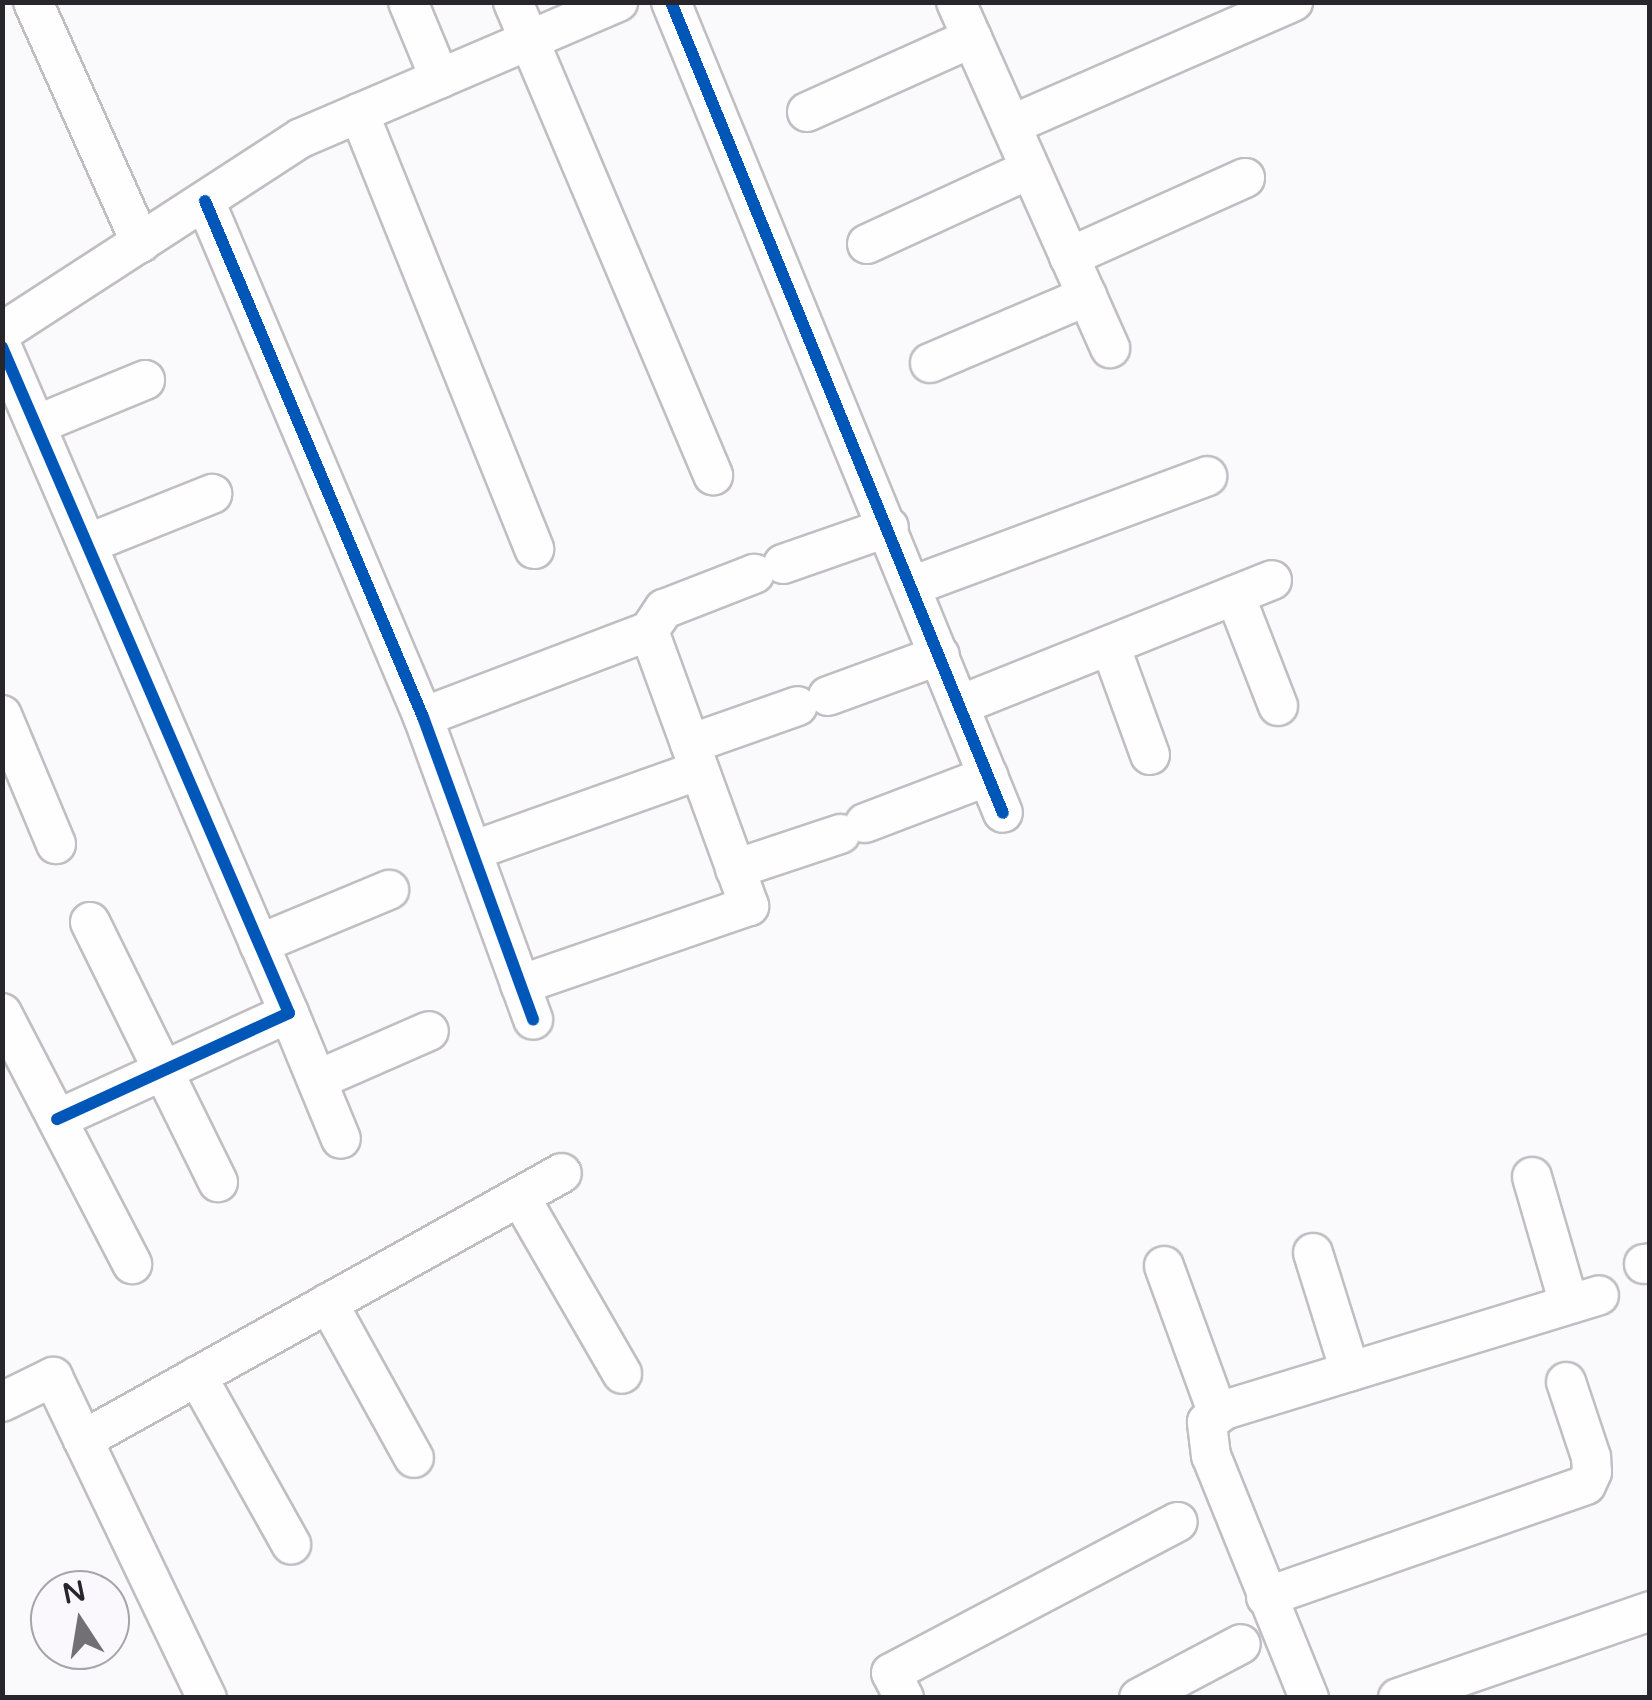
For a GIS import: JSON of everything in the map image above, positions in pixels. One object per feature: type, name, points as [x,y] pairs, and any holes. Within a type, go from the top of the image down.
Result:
[{"type":"street","points":[[33,2],[140,242]]},
{"type":"street","points":[[408,2],[440,79]]},
{"type":"street","points":[[513,2],[713,476]]},
{"type":"street","points":[[2,332],[301,138],[618,2]]},
{"type":"street","points":[[671,2],[1004,813]]},
{"type":"street","points":[[956,2],[1110,348]]},
{"type":"street","points":[[1011,126],[1293,2]]},
{"type":"street","points":[[806,112],[972,38]]},
{"type":"street","points":[[359,113],[534,548]]},
{"type":"street","points":[[867,244],[1030,169]]},
{"type":"street","points":[[1069,257],[1245,178]]},
{"type":"street","points":[[205,201],[423,717],[526,1002],[749,906],[648,631]]},
{"type":"street","points":[[930,364],[1086,296]]},
{"type":"street","points":[[2,347],[341,1139]]},
{"type":"street","points":[[36,425],[145,380]]},
{"type":"street","points":[[912,586],[1208,476]]},
{"type":"street","points":[[87,544],[212,494]]},
{"type":"street","points":[[423,717],[648,631],[664,609],[889,528]]},
{"type":"street","points":[[960,705],[1272,580]]},
{"type":"street","points":[[1235,595],[1278,706]]},
{"type":"street","points":[[1110,645],[1150,755]]},
{"type":"street","points":[[472,851],[695,758],[813,701],[940,655]]},
{"type":"street","points":[[2,715],[15,782],[56,844]]},
{"type":"street","points":[[736,869],[988,776]]},
{"type":"street","points":[[259,944],[390,890]]},
{"type":"street","points":[[90,922],[218,1182]]},
{"type":"street","points":[[2,1013],[132,1264]]},
{"type":"street","points":[[57,1118],[289,1013]]},
{"type":"street","points":[[316,1080],[429,1031]]},
{"type":"street","points":[[84,1440],[562,1174]]},
{"type":"street","points":[[1310,1698],[1210,1456],[1207,1422],[1218,1414],[1584,1299],[1532,1177]]},
{"type":"street","points":[[520,1196],[622,1374]]},
{"type":"street","points":[[1313,1254],[1350,1371]]},
{"type":"street","points":[[1164,1266],[1218,1414]]},
{"type":"street","points":[[328,1303],[414,1458]]},
{"type":"street","points":[[2,1402],[53,1376],[207,1698]]},
{"type":"street","points":[[198,1376],[290,1544]]},
{"type":"street","points":[[1266,1597],[1586,1485],[1592,1472],[1591,1457],[1566,1382]]},
{"type":"street","points":[[904,1698],[891,1672],[1178,1522]]},
{"type":"street","points":[[1398,1698],[1650,1610]]},
{"type":"street","points":[[1139,1698],[1240,1644]]},
{"type":"cycle path","points":[[671,2],[1003,813]]},
{"type":"cycle path","points":[[205,201],[423,717],[533,1020]]},
{"type":"cycle path","points":[[2,347],[289,1013],[57,1119]]}]
